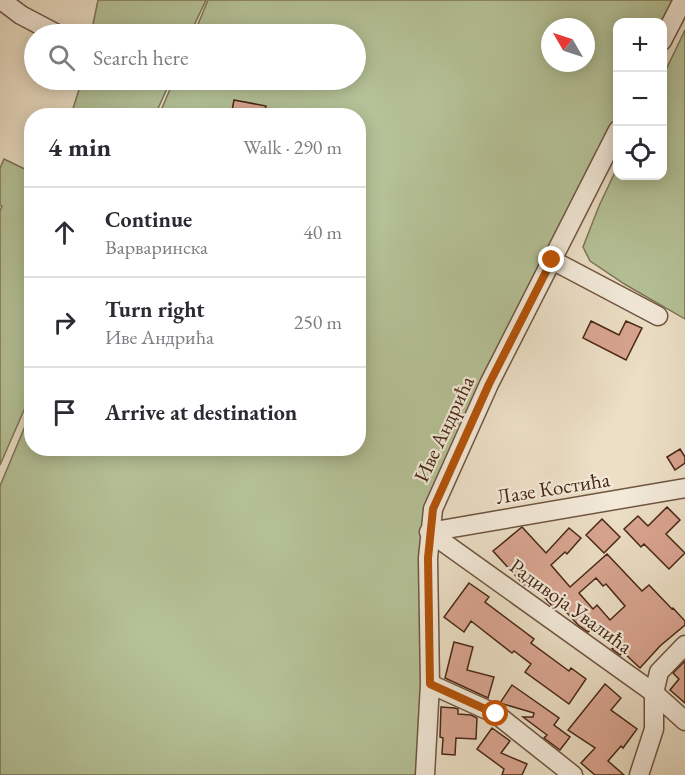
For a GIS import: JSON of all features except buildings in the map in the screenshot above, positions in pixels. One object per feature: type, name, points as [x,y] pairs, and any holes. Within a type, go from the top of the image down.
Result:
[{"type":"street","points":[[1,0],[38,24]]},
{"type":"street","points":[[667,33],[683,0]]},
{"type":"street","name":"Иве Андрића","points":[[425,775],[430,684],[428,558],[433,509],[489,384],[613,140]]},
{"type":"street","points":[[552,260],[658,316]]},
{"type":"street","name":"Лазе Костића","points":[[429,532],[685,488]]},
{"type":"street","name":"Радивоја Увалића","points":[[429,532],[654,693],[685,721]]},
{"type":"street","points":[[639,775],[654,729],[654,693],[659,672],[685,645]]},
{"type":"street","points":[[430,684],[496,714],[573,775]]},
{"type":"green space","points":[[98,0],[206,0],[195,24],[93,24]]},
{"type":"green space","points":[[208,0],[683,0],[666,18],[613,18],[613,138],[433,509],[425,775],[0,775],[0,486],[24,429],[24,456],[366,456],[366,108],[162,108],[170,90],[366,90],[366,24],[198,24]]},
{"type":"green space","points":[[685,30],[685,319],[590,261],[583,247],[613,176],[613,180],[667,180],[667,68]]},
{"type":"green space","points":[[79,90],[166,90],[158,108],[73,108]]},
{"type":"green space","points":[[4,159],[24,169],[24,410],[0,465],[0,211],[2,206],[0,205],[0,168]]},
{"type":"route","points":[[496,714],[430,684],[429,532],[433,509],[441,488],[489,384],[552,260]]}]
